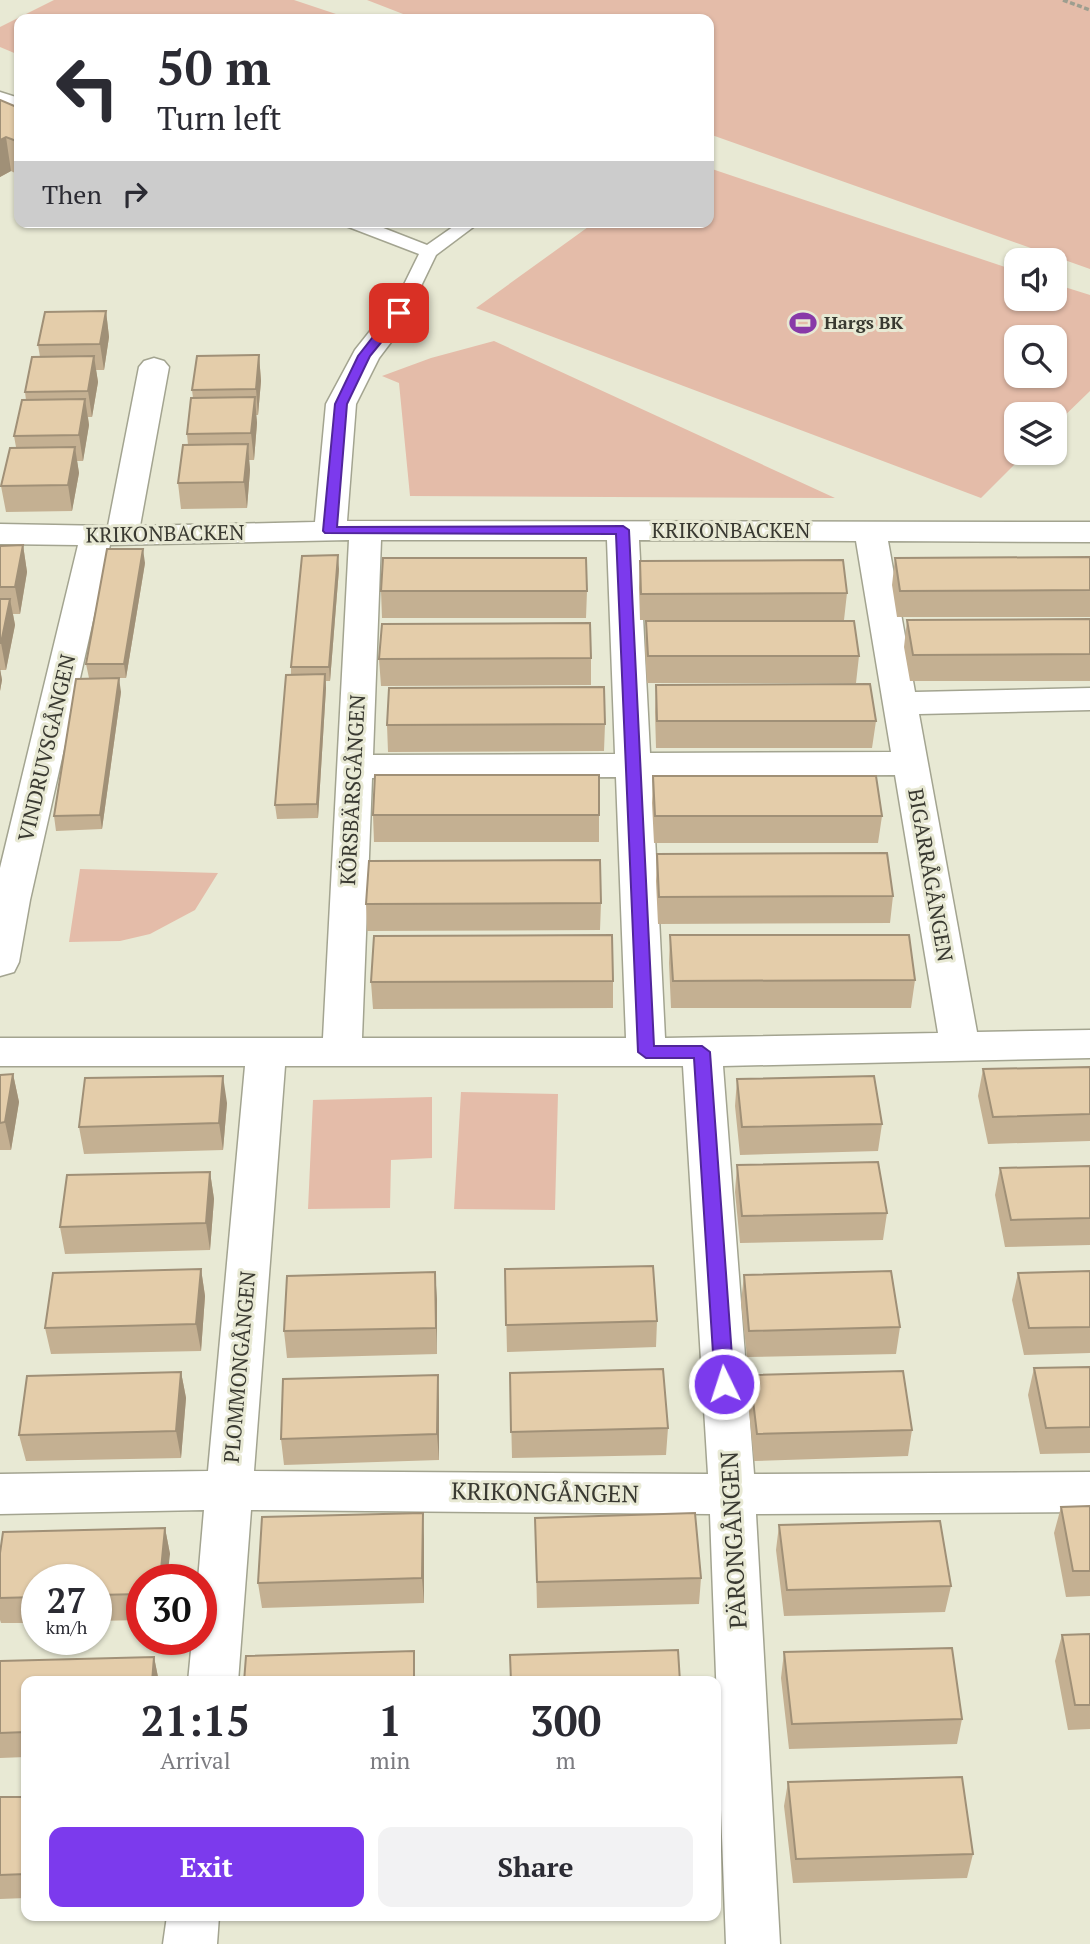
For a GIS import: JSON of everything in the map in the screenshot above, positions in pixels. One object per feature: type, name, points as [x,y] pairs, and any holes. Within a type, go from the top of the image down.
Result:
[{"type":"street","points":[[330,531],[341,404],[365,356],[399,313]]},
{"type":"street","name":"VINDRUVSGÅNGEN","points":[[0,962],[6,899],[154,368]]},
{"type":"street","name":"KRIKONBACKEN","points":[[0,534],[109,535],[365,530],[1090,532]]},
{"type":"street","name":"KÖRSBÄRSGÅNGEN","points":[[342,1050],[365,530]]},
{"type":"street","points":[[623,530],[646,1052]]},
{"type":"street","name":"BIGARRÅGÅNGEN","points":[[870,531],[960,1047]]},
{"type":"street","points":[[902,703],[1090,699]]},
{"type":"street","points":[[354,767],[910,763]]},
{"type":"street","points":[[0,1052],[702,1052],[1090,1044]]},
{"type":"street","name":"PLOMMONGÅNGEN","points":[[214,1676],[266,1051]]},
{"type":"street","name":"PÄRONGÅNGEN","points":[[702,1052],[732,1494],[753,1944]]},
{"type":"street","name":"KRIKONGÅNGEN","points":[[0,1494],[229,1490],[732,1494],[1090,1492]]},
{"type":"street","points":[[190,1944],[192,1921]]},
{"type":"lane","points":[[367,228],[429,252]]},
{"type":"lane","points":[[399,313],[429,252],[463,228]]},
{"type":"path","points":[[1063,0],[1090,10]]},
{"type":"shaded area","points":[[54,0],[294,0],[336,14],[26,14]]},
{"type":"shaded area","points":[[367,0],[1090,0],[1090,269],[1067,261],[1067,248],[1031,248],[714,136],[714,14],[403,14]]},
{"type":"shaded area","points":[[14,20],[14,53],[0,47],[0,27]]},
{"type":"shaded area","name":"Hargs BK","points":[[714,170],[1004,267],[1004,311],[1067,311],[1067,288],[1090,295],[1090,391],[1067,413],[1067,402],[1004,402],[1004,465],[1014,465],[981,498],[476,308],[587,228],[714,228]]},
{"type":"shaded area","points":[[494,341],[835,498],[410,496],[399,383],[382,376],[431,358]]},
{"type":"shaded area","points":[[80,869],[218,873],[195,910],[150,934],[120,941],[69,942]]},
{"type":"shaded area","points":[[461,1092],[558,1094],[555,1210],[454,1209]]},
{"type":"shaded area","points":[[432,1097],[432,1158],[391,1160],[390,1208],[308,1209],[313,1100]]},
{"type":"building","points":[[0,100],[14,106],[14,140],[6,137],[0,140]]},
{"type":"building","points":[[106,311],[100,344],[38,345],[45,312]]},
{"type":"building","points":[[259,355],[256,389],[192,390],[197,356]]},
{"type":"building","points":[[94,356],[88,391],[25,392],[32,357]]},
{"type":"building","points":[[255,397],[251,433],[187,434],[191,398]]},
{"type":"building","points":[[85,399],[79,435],[14,436],[22,400]]},
{"type":"building","points":[[248,444],[244,482],[178,483],[183,445]]},
{"type":"building","points":[[75,447],[68,485],[1,486],[10,448]]},
{"type":"building","points":[[23,545],[15,587],[0,587],[0,546]]},
{"type":"building","points":[[107,549],[143,549],[124,664],[86,664]]},
{"type":"building","points":[[338,555],[329,667],[291,667],[302,556]]},
{"type":"building","points":[[1090,557],[1090,590],[900,591],[895,558]]},
{"type":"building","points":[[383,558],[586,558],[587,591],[381,591]]},
{"type":"building","points":[[843,560],[847,593],[641,594],[640,561]]},
{"type":"building","points":[[0,599],[10,599],[1,643],[0,643]]},
{"type":"building","points":[[1090,619],[1090,654],[913,655],[907,620]]},
{"type":"building","points":[[646,621],[854,621],[859,656],[648,656]]},
{"type":"building","points":[[590,623],[591,658],[379,659],[382,624]]},
{"type":"building","points":[[325,674],[317,804],[275,805],[286,675]]},
{"type":"building","points":[[119,678],[100,815],[54,816],[76,679]]},
{"type":"building","points":[[870,684],[876,721],[657,721],[656,685]]},
{"type":"building","points":[[604,687],[605,724],[387,725],[389,688]]},
{"type":"building","points":[[375,775],[599,775],[599,815],[373,815]]},
{"type":"building","points":[[653,776],[876,776],[882,816],[655,816]]},
{"type":"building","points":[[887,853],[893,896],[659,897],[657,854]]},
{"type":"building","points":[[600,860],[601,903],[366,904],[369,861]]},
{"type":"building","points":[[612,935],[613,981],[371,982],[374,936]]},
{"type":"building","points":[[670,935],[909,935],[915,980],[673,981]]},
{"type":"building","points":[[1090,1067],[1090,1114],[993,1117],[983,1069]]},
{"type":"building","points":[[13,1074],[5,1122],[0,1123],[0,1075]]},
{"type":"building","points":[[223,1076],[219,1123],[79,1127],[85,1078]]},
{"type":"building","points":[[874,1076],[882,1124],[742,1127],[737,1079]]},
{"type":"building","points":[[878,1162],[887,1213],[742,1216],[737,1165]]},
{"type":"building","points":[[1090,1166],[1090,1218],[1011,1220],[1000,1168]]},
{"type":"building","points":[[210,1172],[206,1223],[60,1227],[67,1175]]},
{"type":"building","points":[[653,1266],[657,1321],[506,1325],[505,1269]]},
{"type":"building","points":[[201,1269],[196,1324],[45,1328],[53,1273]]},
{"type":"building","points":[[891,1271],[900,1327],[749,1331],[744,1275]]},
{"type":"building","points":[[1090,1271],[1090,1327],[1029,1328],[1018,1273]]},
{"type":"building","points":[[435,1272],[436,1328],[284,1331],[287,1276]]},
{"type":"building","points":[[1090,1367],[1090,1427],[1046,1428],[1034,1368]]},
{"type":"building","points":[[663,1369],[668,1428],[511,1432],[510,1373]]},
{"type":"building","points":[[903,1371],[912,1430],[757,1434],[750,1375]]},
{"type":"building","points":[[181,1372],[176,1431],[19,1435],[27,1376]]},
{"type":"building","points":[[438,1375],[437,1434],[281,1439],[283,1379]]},
{"type":"building","points":[[1090,1506],[1090,1571],[1073,1571],[1061,1507]]},
{"type":"building","points":[[423,1513],[422,1578],[258,1583],[262,1517]]},
{"type":"building","points":[[695,1513],[701,1578],[537,1582],[535,1518]]},
{"type":"building","points":[[940,1521],[951,1586],[787,1590],[779,1525]]},
{"type":"building","points":[[165,1528],[162,1564],[126,1564],[126,1594],[112,1595],[112,1564],[21,1564],[21,1597],[0,1598],[3,1532]]},
{"type":"building","points":[[1090,1634],[1090,1705],[1075,1705],[1062,1635]]},
{"type":"building","points":[[952,1648],[962,1719],[792,1724],[784,1652]]},
{"type":"building","points":[[678,1650],[680,1676],[511,1676],[510,1655]]},
{"type":"building","points":[[414,1651],[414,1676],[244,1676],[246,1656]]},
{"type":"building","points":[[154,1657],[152,1676],[21,1676],[21,1732],[0,1733],[0,1661]]},
{"type":"building","points":[[962,1777],[973,1854],[796,1859],[788,1782]]},
{"type":"building","points":[[0,1797],[21,1797],[21,1874],[0,1875]]},
{"type":"place","name":"Hargs BK","points":[[803,323]]},
{"type":"route","points":[[399,313],[365,356],[341,404],[330,531],[623,530],[646,1052],[702,1052],[724,1384]]}]
